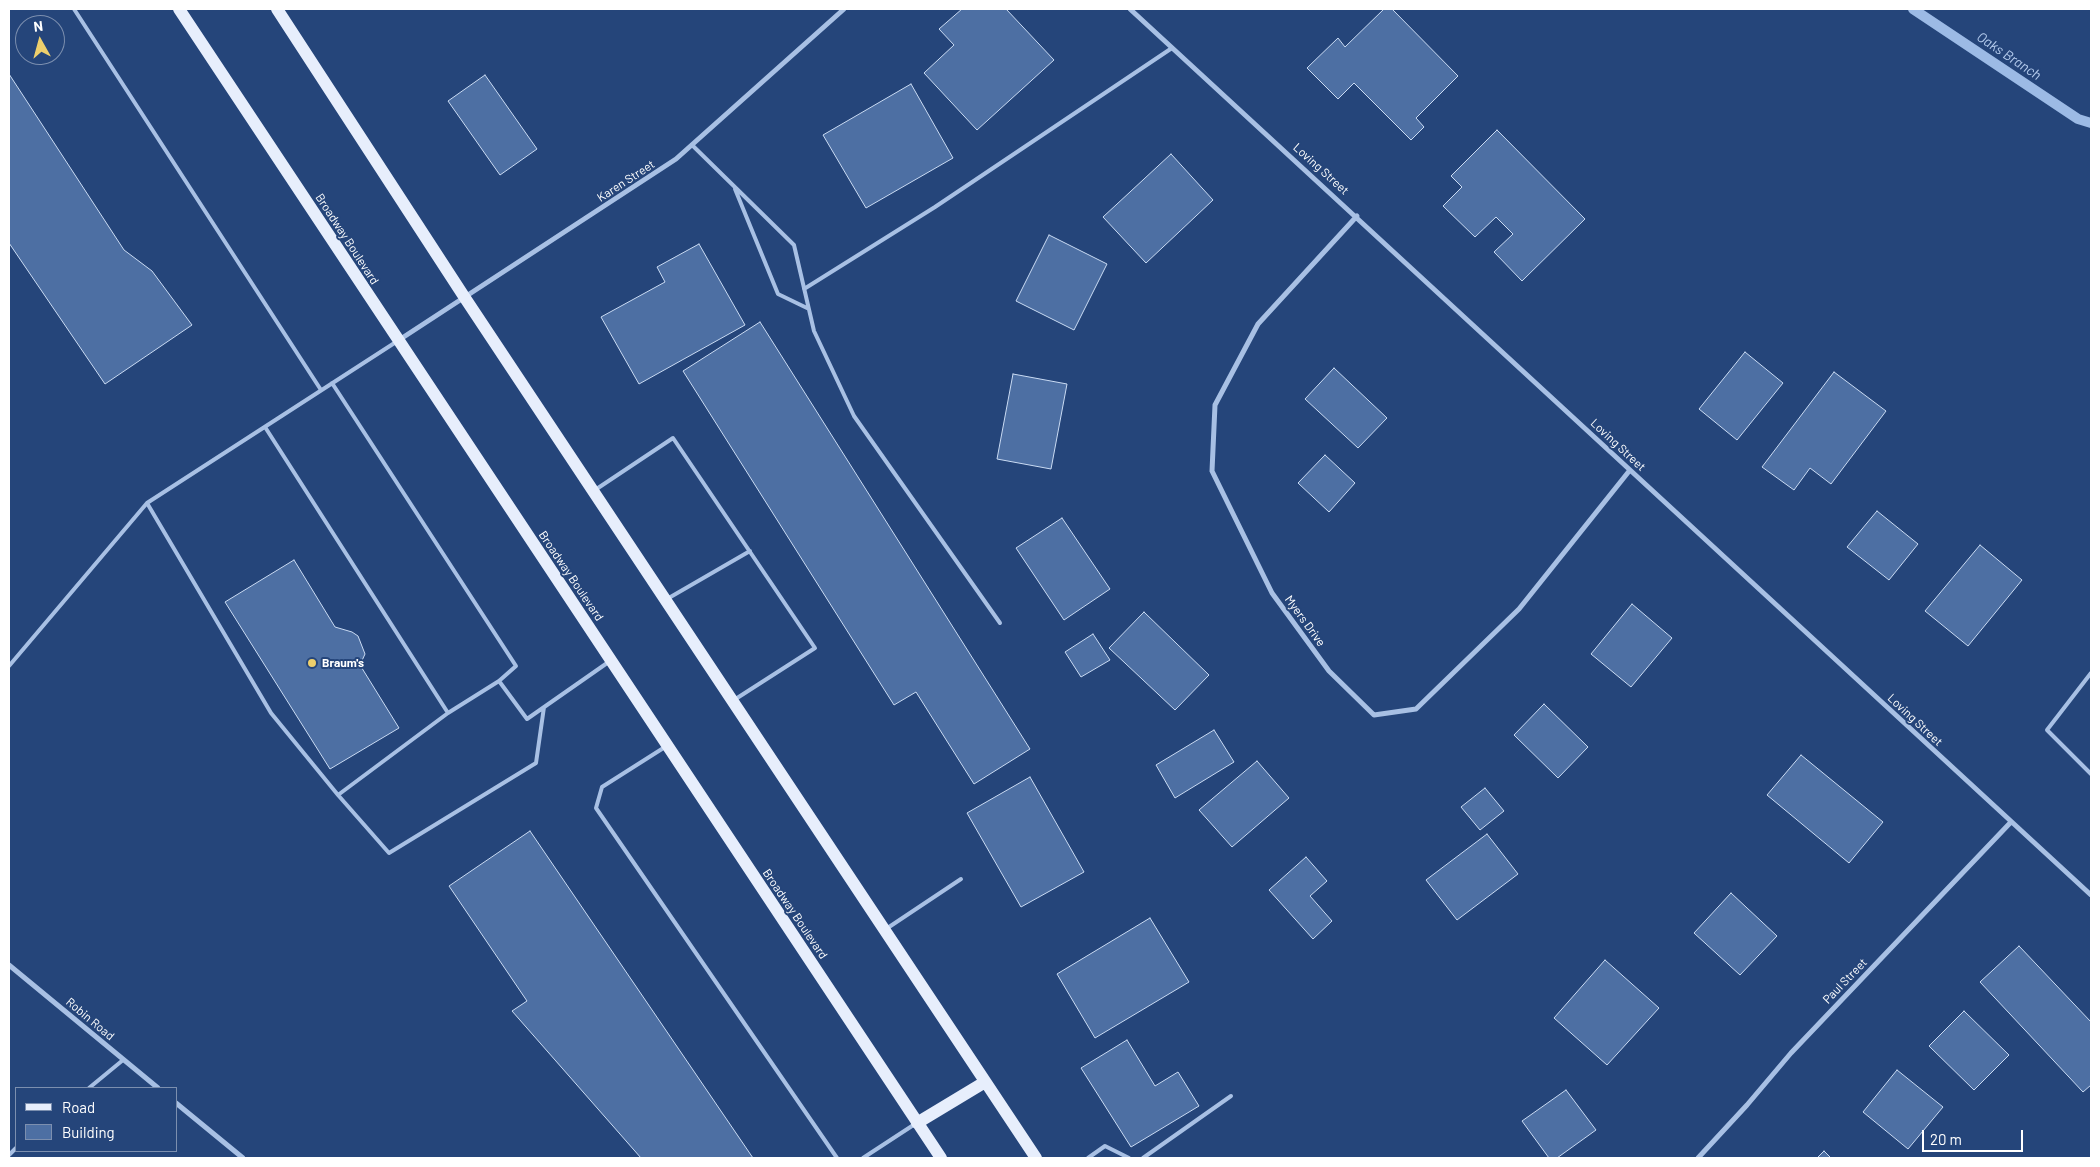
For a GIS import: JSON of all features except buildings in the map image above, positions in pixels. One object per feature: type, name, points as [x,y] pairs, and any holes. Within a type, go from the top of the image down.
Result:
[{"type":"main road","name":"Broadway Boulevard","points":[[179,9],[940,1158]]},
{"type":"main road","points":[[277,9],[465,298],[1036,1158]]},
{"type":"main road","points":[[917,1123],[985,1082]]},
{"type":"street","name":"Karen Street","points":[[398,341],[676,159],[844,9]]},
{"type":"street","name":"Loving Street","points":[[1130,9],[1357,216],[2091,895]]},
{"type":"street","name":"Myers Drive","points":[[1357,216],[1258,324],[1215,405],[1212,471],[1272,592],[1329,671],[1374,714],[1416,709],[1519,609],[1630,470]]},
{"type":"street","name":"Paul Street","points":[[1698,1158],[1747,1105],[1791,1052],[2011,822]]},
{"type":"street","name":"Robin Road","points":[[9,965],[157,1087]]},
{"type":"street","points":[[178,1105],[243,1158]]},
{"type":"lane","points":[[74,9],[321,390]]},
{"type":"lane","points":[[804,289],[936,206],[1173,47]]},
{"type":"lane","points":[[692,145],[794,246],[807,308],[814,331],[854,416],[1000,623]]},
{"type":"lane","points":[[734,186],[778,294],[807,308]]},
{"type":"lane","points":[[9,666],[146,503],[398,341]]},
{"type":"lane","points":[[332,384],[516,666],[338,795]]},
{"type":"lane","points":[[265,427],[448,714]]},
{"type":"lane","points":[[593,491],[673,438],[815,648],[732,701]]},
{"type":"lane","points":[[146,503],[271,713],[338,795],[389,852],[536,763],[544,707]]},
{"type":"lane","points":[[665,600],[750,552]]},
{"type":"lane","points":[[499,680],[526,719],[610,661]]},
{"type":"lane","points":[[2091,673],[2047,730],[2091,774]]},
{"type":"lane","points":[[667,746],[602,787],[596,808],[837,1158]]},
{"type":"lane","points":[[884,930],[961,879]]},
{"type":"lane","points":[[90,1087],[123,1060]]},
{"type":"lane","points":[[1143,1158],[1231,1096]]},
{"type":"lane","points":[[863,1158],[917,1123]]},
{"type":"lane","points":[[1088,1158],[1105,1146],[1129,1158]]},
{"type":"waterway","name":"Oaks Branch","points":[[1913,9],[2078,119],[2091,123]]},
{"type":"place","name":"Braum's","points":[[312,663]]}]
